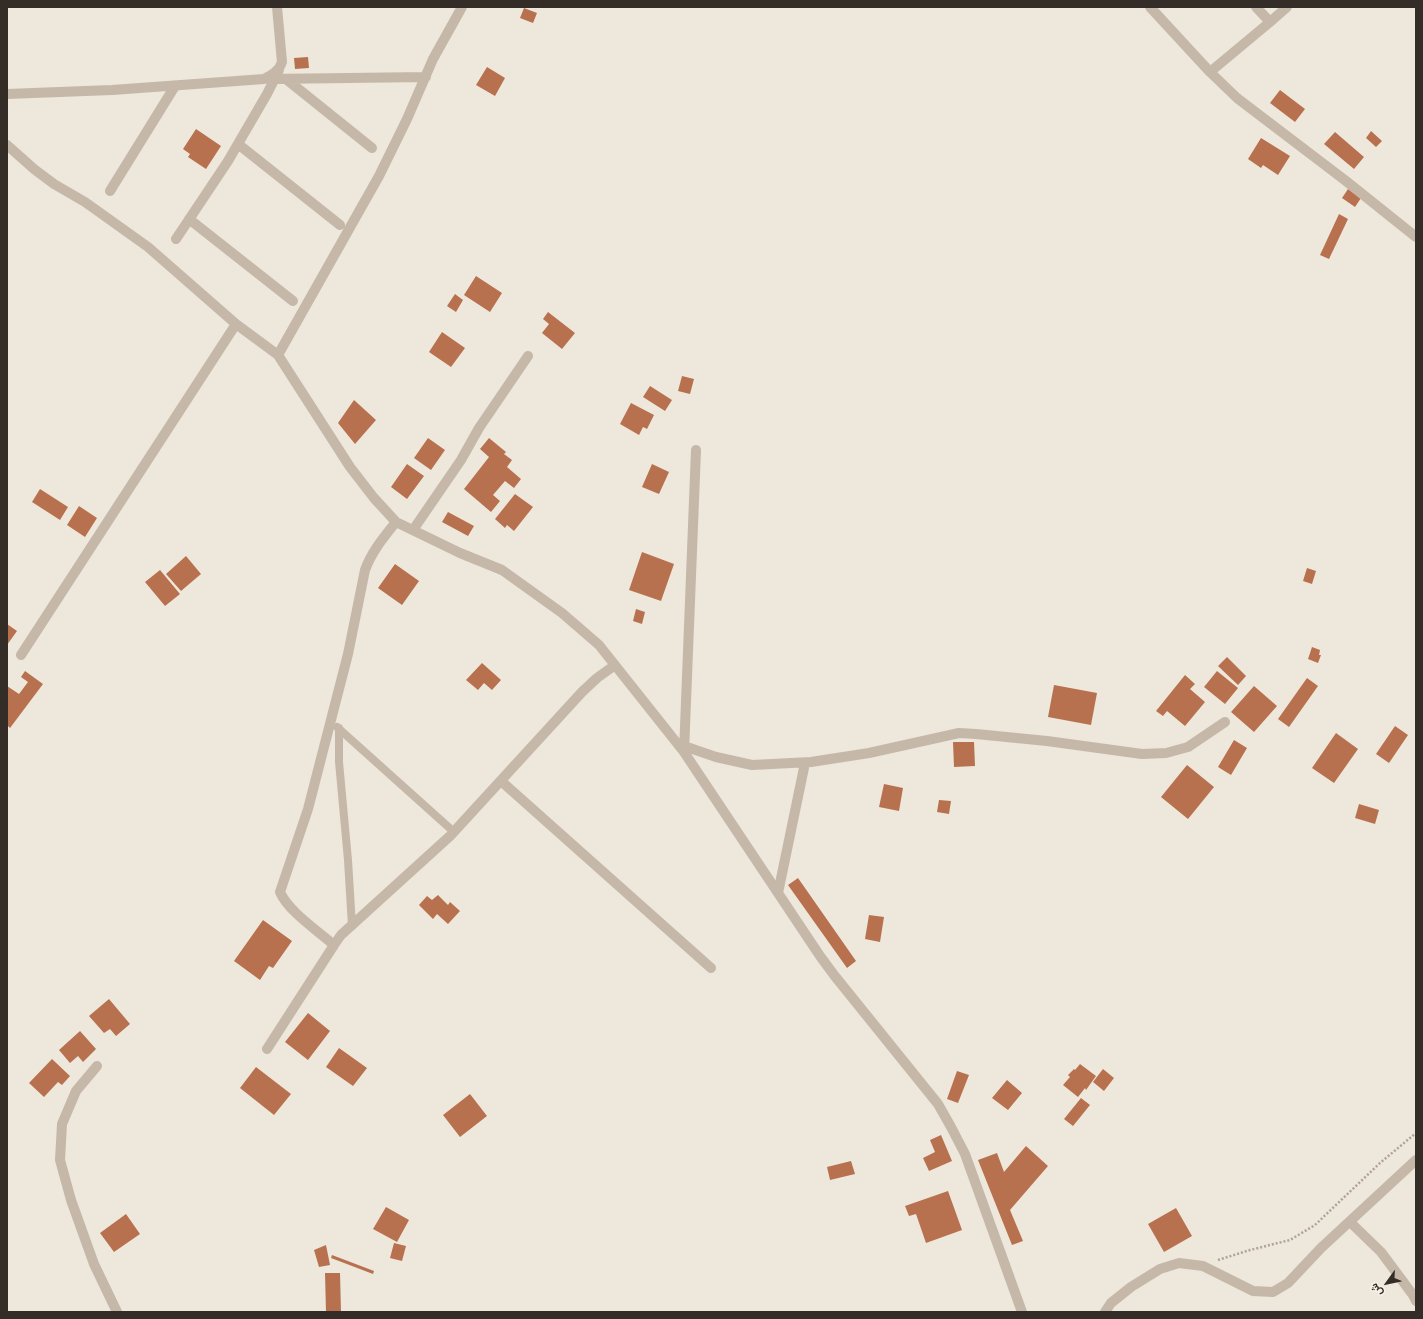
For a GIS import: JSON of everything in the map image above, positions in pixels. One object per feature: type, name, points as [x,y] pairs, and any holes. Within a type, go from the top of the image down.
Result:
[{"type":"street","points":[[176,239],[280,79],[282,55],[277,7]]},
{"type":"street","points":[[278,355],[379,176],[407,119],[433,59],[462,7]]},
{"type":"street","points":[[1150,7],[1210,72],[1237,98],[1346,181],[1416,237]]},
{"type":"street","points":[[1256,7],[1270,22]]},
{"type":"street","points":[[1210,72],[1287,7]]},
{"type":"street","points":[[264,79],[276,72],[281,66]]},
{"type":"street","points":[[7,94],[112,90],[264,79],[426,77]]},
{"type":"street","points":[[280,79],[372,148]]},
{"type":"street","points":[[110,191],[175,86]]},
{"type":"street","points":[[238,144],[340,225]]},
{"type":"street","points":[[7,145],[34,169],[54,184],[85,202],[148,247],[236,324],[278,355],[350,467],[374,498],[396,522],[460,553],[502,570],[562,613],[599,645],[684,749],[778,893],[834,975],[938,1104],[965,1154],[1022,1312]]},
{"type":"street","points":[[190,219],[293,301]]},
{"type":"street","points":[[21,655],[236,324]]},
{"type":"street","points":[[413,530],[528,356]]},
{"type":"street","points":[[684,749],[696,450]]},
{"type":"street","points":[[334,945],[293,910],[283,899],[280,892],[308,809],[348,654],[365,570],[369,558],[396,522]]},
{"type":"street","points":[[267,1049],[341,935],[454,832],[582,692],[597,678],[615,665]]},
{"type":"street","points":[[684,749],[752,765],[805,763],[869,752],[959,733],[1031,740],[1142,754],[1166,753],[1188,747],[1225,722]]},
{"type":"street","points":[[778,893],[805,763]]},
{"type":"street","points":[[501,781],[711,968]]},
{"type":"street","points":[[97,1066],[76,1091],[62,1124],[60,1160],[71,1200],[94,1264],[117,1312]]},
{"type":"street","points":[[1105,1312],[1111,1303],[1131,1287],[1160,1269],[1179,1263],[1203,1266],[1253,1291],[1273,1292],[1288,1284],[1321,1248],[1416,1160]]},
{"type":"street","points":[[1350,1222],[1381,1252],[1416,1301]]},
{"type":"lane","points":[[331,721],[454,832]]},
{"type":"lane","points":[[339,728],[339,762],[348,860],[352,926]]},
{"type":"path","points":[[1203,1266],[1250,1250],[1290,1240],[1315,1225],[1380,1163],[1416,1133]]},
{"type":"building","points":[[524,8],[537,13],[533,23],[520,18]]},
{"type":"building","points":[[308,57],[309,68],[295,69],[294,58]]},
{"type":"building","points":[[487,67],[505,78],[495,96],[476,85]]},
{"type":"building","points":[[1280,90],[1305,109],[1295,122],[1270,103]]},
{"type":"building","points":[[196,129],[221,146],[206,169],[188,157],[190,154],[183,149]]},
{"type":"building","points":[[1371,131],[1382,141],[1376,147],[1366,138]]},
{"type":"building","points":[[1335,132],[1364,157],[1354,169],[1324,144]]},
{"type":"building","points":[[1261,138],[1290,156],[1278,175],[1263,165],[1261,168],[1248,159]]},
{"type":"building","points":[[1348,189],[1361,198],[1355,207],[1342,198]]},
{"type":"building","points":[[1339,214],[1348,219],[1329,259],[1320,255]]},
{"type":"building","points":[[476,276],[502,293],[490,312],[464,295]]},
{"type":"building","points":[[455,294],[463,300],[456,312],[447,306]]},
{"type":"building","points":[[548,312],[575,333],[562,349],[542,333],[549,324],[543,319]]},
{"type":"building","points":[[442,332],[465,348],[451,367],[429,352]]},
{"type":"building","points":[[682,376],[694,379],[690,394],[678,391]]},
{"type":"building","points":[[650,386],[672,400],[665,411],[643,397]]},
{"type":"building","points":[[354,400],[376,420],[355,444],[338,423]]},
{"type":"building","points":[[631,403],[654,415],[647,429],[643,427],[639,435],[620,424]]},
{"type":"building","points":[[428,438],[445,450],[431,470],[414,458]]},
{"type":"building","points":[[489,438],[506,452],[504,454],[512,460],[507,467],[521,479],[514,488],[505,481],[493,495],[500,501],[491,512],[464,489],[489,457],[480,449]]},
{"type":"building","points":[[407,464],[424,476],[407,499],[391,487]]},
{"type":"building","points":[[652,464],[669,472],[659,494],[642,487]]},
{"type":"building","points":[[40,489],[68,507],[60,520],[32,502]]},
{"type":"building","points":[[515,494],[533,507],[514,531],[507,525],[505,528],[495,519]]},
{"type":"building","points":[[79,506],[97,518],[85,537],[67,525]]},
{"type":"building","points":[[448,512],[474,526],[468,536],[442,522]]},
{"type":"building","points":[[642,552],[674,564],[661,601],[629,590]]},
{"type":"building","points":[[186,556],[201,574],[181,591],[166,574]]},
{"type":"building","points":[[395,564],[419,581],[402,605],[378,588]]},
{"type":"building","points":[[1307,568],[1316,571],[1312,584],[1303,581]]},
{"type":"building","points":[[160,570],[180,594],[165,606],[145,582]]},
{"type":"building","points":[[636,609],[645,612],[642,624],[633,621]]},
{"type":"building","points":[[7,624],[17,631],[7,645]]},
{"type":"building","points":[[1312,647],[1320,650],[1319,655],[1321,655],[1318,663],[1308,659]]},
{"type":"building","points":[[1227,657],[1246,676],[1238,685],[1218,666]]},
{"type":"building","points":[[482,663],[501,680],[492,690],[484,683],[478,690],[466,680]]},
{"type":"building","points":[[25,671],[43,684],[10,728],[7,725],[7,686],[19,694],[28,682],[21,677]]},
{"type":"building","points":[[1217,671],[1238,688],[1225,704],[1204,687]]},
{"type":"building","points":[[1185,675],[1195,684],[1190,689],[1205,702],[1185,726],[1167,711],[1163,716],[1156,711]]},
{"type":"building","points":[[1307,678],[1318,686],[1289,727],[1278,719]]},
{"type":"building","points":[[1054,685],[1097,693],[1091,725],[1048,717]]},
{"type":"building","points":[[1254,686],[1277,706],[1254,732],[1231,712]]},
{"type":"building","points":[[1395,726],[1408,735],[1389,763],[1376,754]]},
{"type":"building","points":[[1336,733],[1358,749],[1334,783],[1312,768]]},
{"type":"building","points":[[1234,740],[1247,748],[1231,775],[1218,767]]},
{"type":"building","points":[[953,742],[974,742],[975,766],[954,767]]},
{"type":"building","points":[[1187,765],[1214,787],[1188,819],[1161,797]]},
{"type":"building","points":[[884,784],[903,788],[899,811],[879,807]]},
{"type":"building","points":[[939,800],[951,801],[949,814],[937,812]]},
{"type":"building","points":[[1359,804],[1379,810],[1375,824],[1355,818]]},
{"type":"building","points":[[798,878],[856,961],[847,968],[788,885]]},
{"type":"building","points":[[438,895],[448,905],[450,902],[460,911],[448,924],[437,914],[433,919],[419,905],[427,896],[432,900]]},
{"type":"building","points":[[869,915],[884,917],[880,942],[865,939]]},
{"type":"building","points":[[263,920],[292,941],[273,968],[269,966],[260,980],[234,961]]},
{"type":"building","points":[[109,999],[130,1024],[116,1036],[110,1029],[104,1033],[89,1016]]},
{"type":"building","points":[[308,1013],[330,1031],[308,1060],[285,1042]]},
{"type":"building","points":[[80,1031],[96,1049],[83,1062],[78,1056],[70,1063],[59,1050]]},
{"type":"building","points":[[339,1048],[367,1068],[353,1086],[326,1067]]},
{"type":"building","points":[[52,1059],[70,1076],[62,1085],[58,1082],[44,1097],[29,1083]]},
{"type":"building","points":[[1080,1064],[1096,1076],[1086,1090],[1085,1088],[1078,1097],[1063,1085],[1070,1077],[1068,1075]]},
{"type":"building","points":[[256,1067],[291,1094],[274,1115],[240,1088]]},
{"type":"building","points":[[1103,1069],[1114,1078],[1104,1091],[1093,1082]]},
{"type":"building","points":[[957,1071],[969,1075],[958,1103],[947,1099]]},
{"type":"building","points":[[1007,1080],[1022,1093],[1008,1110],[992,1098]]},
{"type":"building","points":[[470,1094],[487,1116],[460,1137],[443,1115]]},
{"type":"building","points":[[1081,1098],[1090,1105],[1073,1126],[1064,1119]]},
{"type":"building","points":[[941,1135],[952,1161],[929,1171],[923,1158],[935,1152],[930,1140]]},
{"type":"building","points":[[1026,1146],[1048,1166],[1010,1210],[1023,1241],[1012,1245],[978,1160],[997,1153],[1004,1172]]},
{"type":"building","points":[[851,1161],[855,1174],[830,1180],[827,1167]]},
{"type":"building","points":[[948,1191],[962,1230],[926,1243],[916,1214],[909,1216],[905,1206]]},
{"type":"building","points":[[386,1207],[409,1220],[397,1242],[373,1229]]},
{"type":"building","points":[[1176,1208],[1192,1236],[1164,1252],[1148,1224]]},
{"type":"building","points":[[126,1214],[140,1234],[114,1252],[100,1233]]},
{"type":"building","points":[[394,1243],[406,1246],[402,1261],[390,1258]]},
{"type":"building","points":[[326,1245],[330,1265],[319,1267],[314,1250]]},
{"type":"building","points":[[332,1255],[374,1271],[373,1274],[331,1258]]},
{"type":"building","points":[[325,1273],[340,1273],[341,1312],[326,1312]]}]
